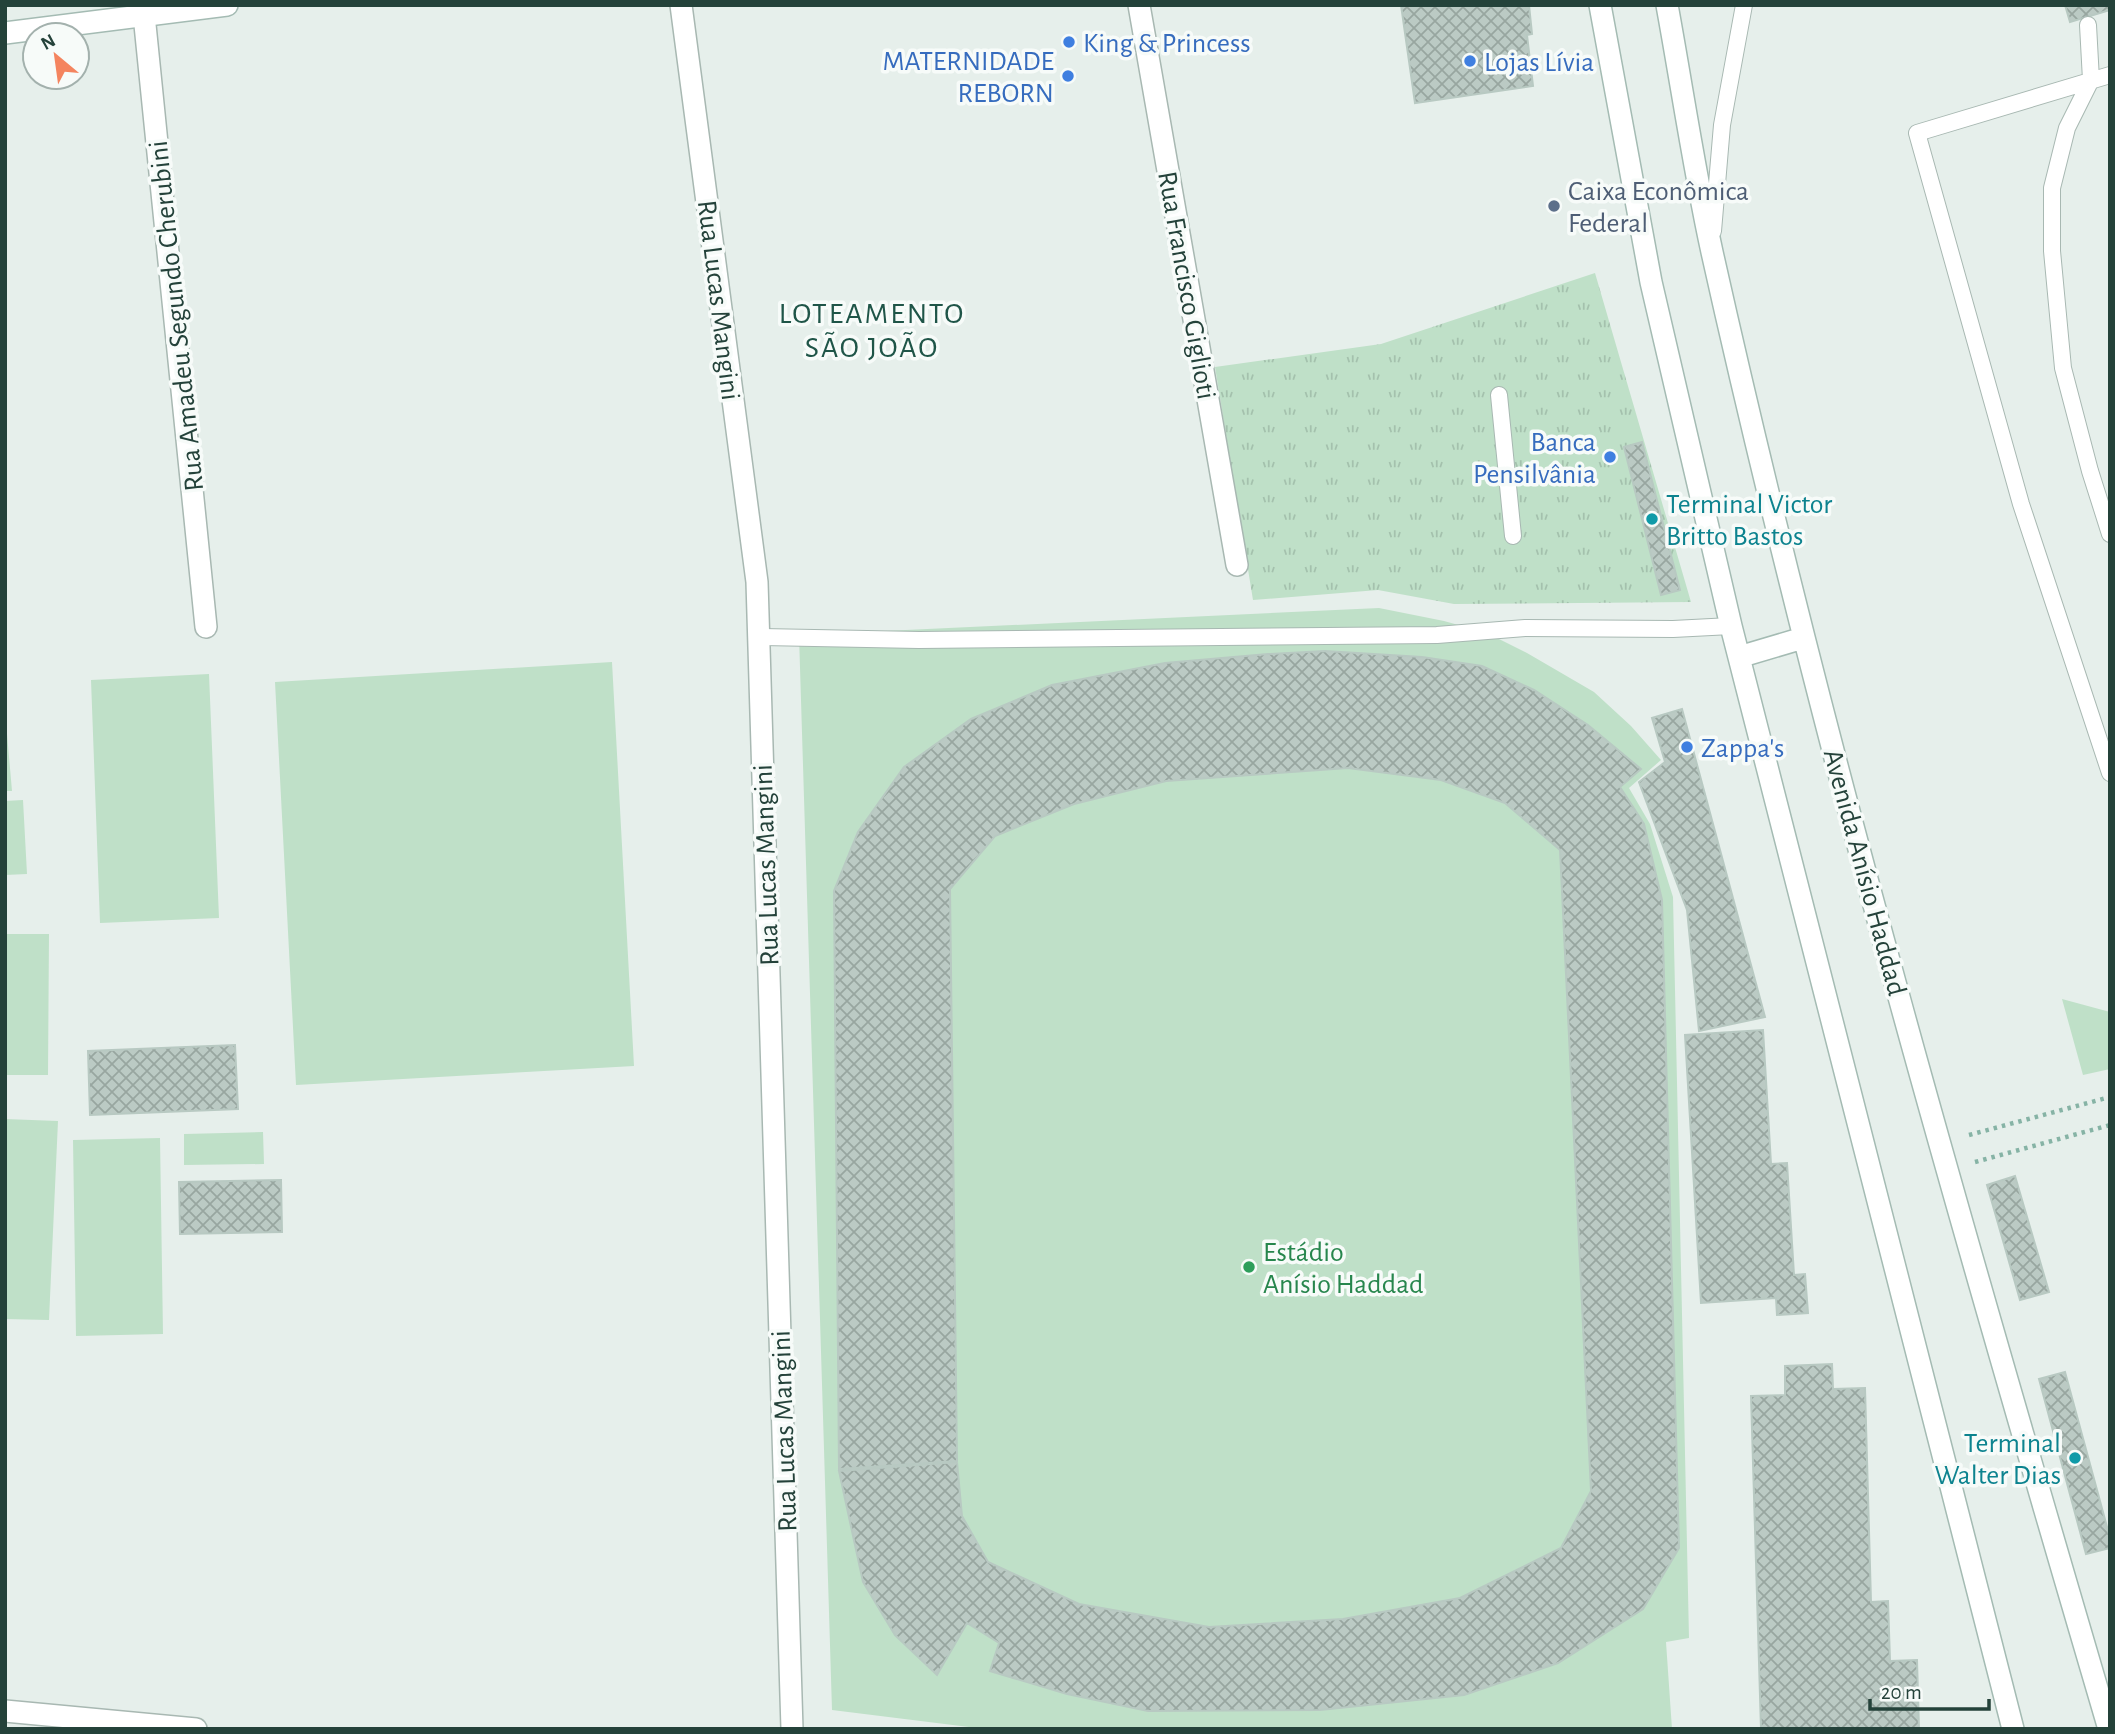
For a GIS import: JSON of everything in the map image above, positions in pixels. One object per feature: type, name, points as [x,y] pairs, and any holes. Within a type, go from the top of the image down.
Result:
[{"type":"main road","points":[[5,33],[144,11],[227,5]]},
{"type":"main road","name":"Rua Lucas Mangini","points":[[681,5],[757,582],[792,1729]]},
{"type":"main road","name":"Rua Francisco Giglioti","points":[[1139,5],[1237,565]]},
{"type":"main road","points":[[1600,5],[1651,282],[1738,657],[2013,1729]]},
{"type":"main road","name":"Avenida Anísio Haddad","points":[[1667,5],[1712,247],[1803,638],[1939,1143],[2109,1729]]},
{"type":"main road","name":"Rua Amadeu Segundo Cherubini","points":[[144,11],[206,626]]},
{"type":"main road","points":[[1738,657],[1803,638]]},
{"type":"main road","points":[[5,1711],[196,1729]]},
{"type":"lane","points":[[1712,247],[1721,125],[1744,5]]},
{"type":"lane","points":[[2088,25],[2091,80],[2067,128],[2052,188],[2052,251],[2063,368],[2110,534]]},
{"type":"lane","points":[[2110,75],[1917,133],[2021,505],[2110,774]]},
{"type":"lane","points":[[1499,395],[1513,536]]},
{"type":"lane","points":[[758,637],[919,640],[1410,635],[1525,628],[1673,629],[1731,626]]},
{"type":"path","points":[[1939,1143],[2110,1097]]},
{"type":"path","points":[[1947,1169],[2110,1125]]},
{"type":"green space","points":[[1595,273],[1691,602],[1454,604],[1378,590],[1253,600],[1215,367],[1381,344]]},
{"type":"green space","name":"Estádio Anísio Haddad","points":[[1379,608],[1487,633],[1527,653],[1594,692],[1631,726],[1661,760],[1629,788],[1650,824],[1673,897],[1689,1638],[1666,1642],[1672,1729],[985,1729],[832,1710],[799,635]]},
{"type":"green space","points":[[612,662],[634,1066],[296,1085],[275,682]]},
{"type":"green space","points":[[209,674],[219,918],[100,923],[91,680]]},
{"type":"green space","points":[[5,711],[12,791],[5,791]]},
{"type":"green space","points":[[23,800],[27,874],[5,875],[5,801]]},
{"type":"green space","points":[[5,934],[49,934],[48,1075],[5,1075]]},
{"type":"green space","points":[[2062,999],[2110,1012],[2110,1069],[2083,1075]]},
{"type":"green space","points":[[5,1119],[58,1121],[49,1320],[5,1319]]},
{"type":"green space","points":[[263,1132],[264,1164],[184,1165],[184,1134]]},
{"type":"green space","points":[[160,1138],[163,1334],[76,1336],[73,1140]]},
{"type":"building","name":"Lojas Lívia","points":[[1401,5],[1529,5],[1532,34],[1527,35],[1533,86],[1415,103]]},
{"type":"building","points":[[2065,5],[2110,5],[2110,10],[2070,22]]},
{"type":"building","name":"Terminal Victor Britto Bastos","points":[[1642,442],[1680,590],[1661,595],[1624,447]]},
{"type":"building","points":[[1325,651],[1422,657],[1482,666],[1534,690],[1588,725],[1641,769],[1620,787],[1644,824],[1662,900],[1679,1548],[1643,1609],[1558,1663],[1464,1695],[1320,1710],[1148,1711],[1067,1694],[990,1671],[999,1643],[967,1623],[937,1675],[895,1635],[863,1582],[839,1471],[957,1462],[962,1516],[988,1562],[1079,1604],[1209,1627],[1343,1619],[1460,1598],[1561,1548],[1591,1491],[1560,850],[1505,803],[1441,780],[1348,768],[1166,781],[1074,804],[995,836],[950,889],[957,1461],[839,1469],[834,891],[858,832],[904,767],[971,719],[1052,685],[1165,663]]},
{"type":"building","points":[[1682,709],[1765,1017],[1699,1031],[1687,910],[1639,782],[1665,762],[1652,718]]},
{"type":"building","points":[[1763,1030],[1771,1164],[1787,1163],[1794,1275],[1805,1274],[1808,1313],[1777,1315],[1776,1298],[1701,1303],[1685,1035]]},
{"type":"building","points":[[235,1045],[238,1109],[90,1115],[88,1051]]},
{"type":"building","points":[[2015,1176],[2049,1292],[2020,1300],[1987,1185]]},
{"type":"building","points":[[281,1180],[282,1232],[180,1234],[179,1182]]},
{"type":"building","points":[[1832,1364],[1833,1389],[1865,1388],[1871,1602],[1888,1601],[1890,1661],[1917,1660],[1919,1729],[1761,1729],[1751,1396],[1785,1395],[1785,1366]]},
{"type":"building","name":"Terminal Walter Dias","points":[[2065,1372],[2110,1538],[2110,1548],[2086,1554],[2039,1379]]},
{"type":"place","name":"King & Princess","points":[[1069,42]]},
{"type":"place","name":"Lojas Lívia","points":[[1470,61]]},
{"type":"place","name":"MATERNIDADE REBORN","points":[[1068,76]]},
{"type":"place","name":"Caixa Econômica Federal","points":[[1554,206]]},
{"type":"place","name":"Banca Pensilvânia","points":[[1610,457]]},
{"type":"place","name":"Terminal Victor Britto Bastos","points":[[1652,519]]},
{"type":"place","name":"Zappa's","points":[[1687,747]]},
{"type":"place","name":"Estádio Anísio Haddad","points":[[1249,1267]]},
{"type":"place","name":"Terminal Walter Dias","points":[[2075,1458]]},
{"type":"district","name":"LOTEAMENTO SÃO JOÃO","points":[[872,330]]}]
